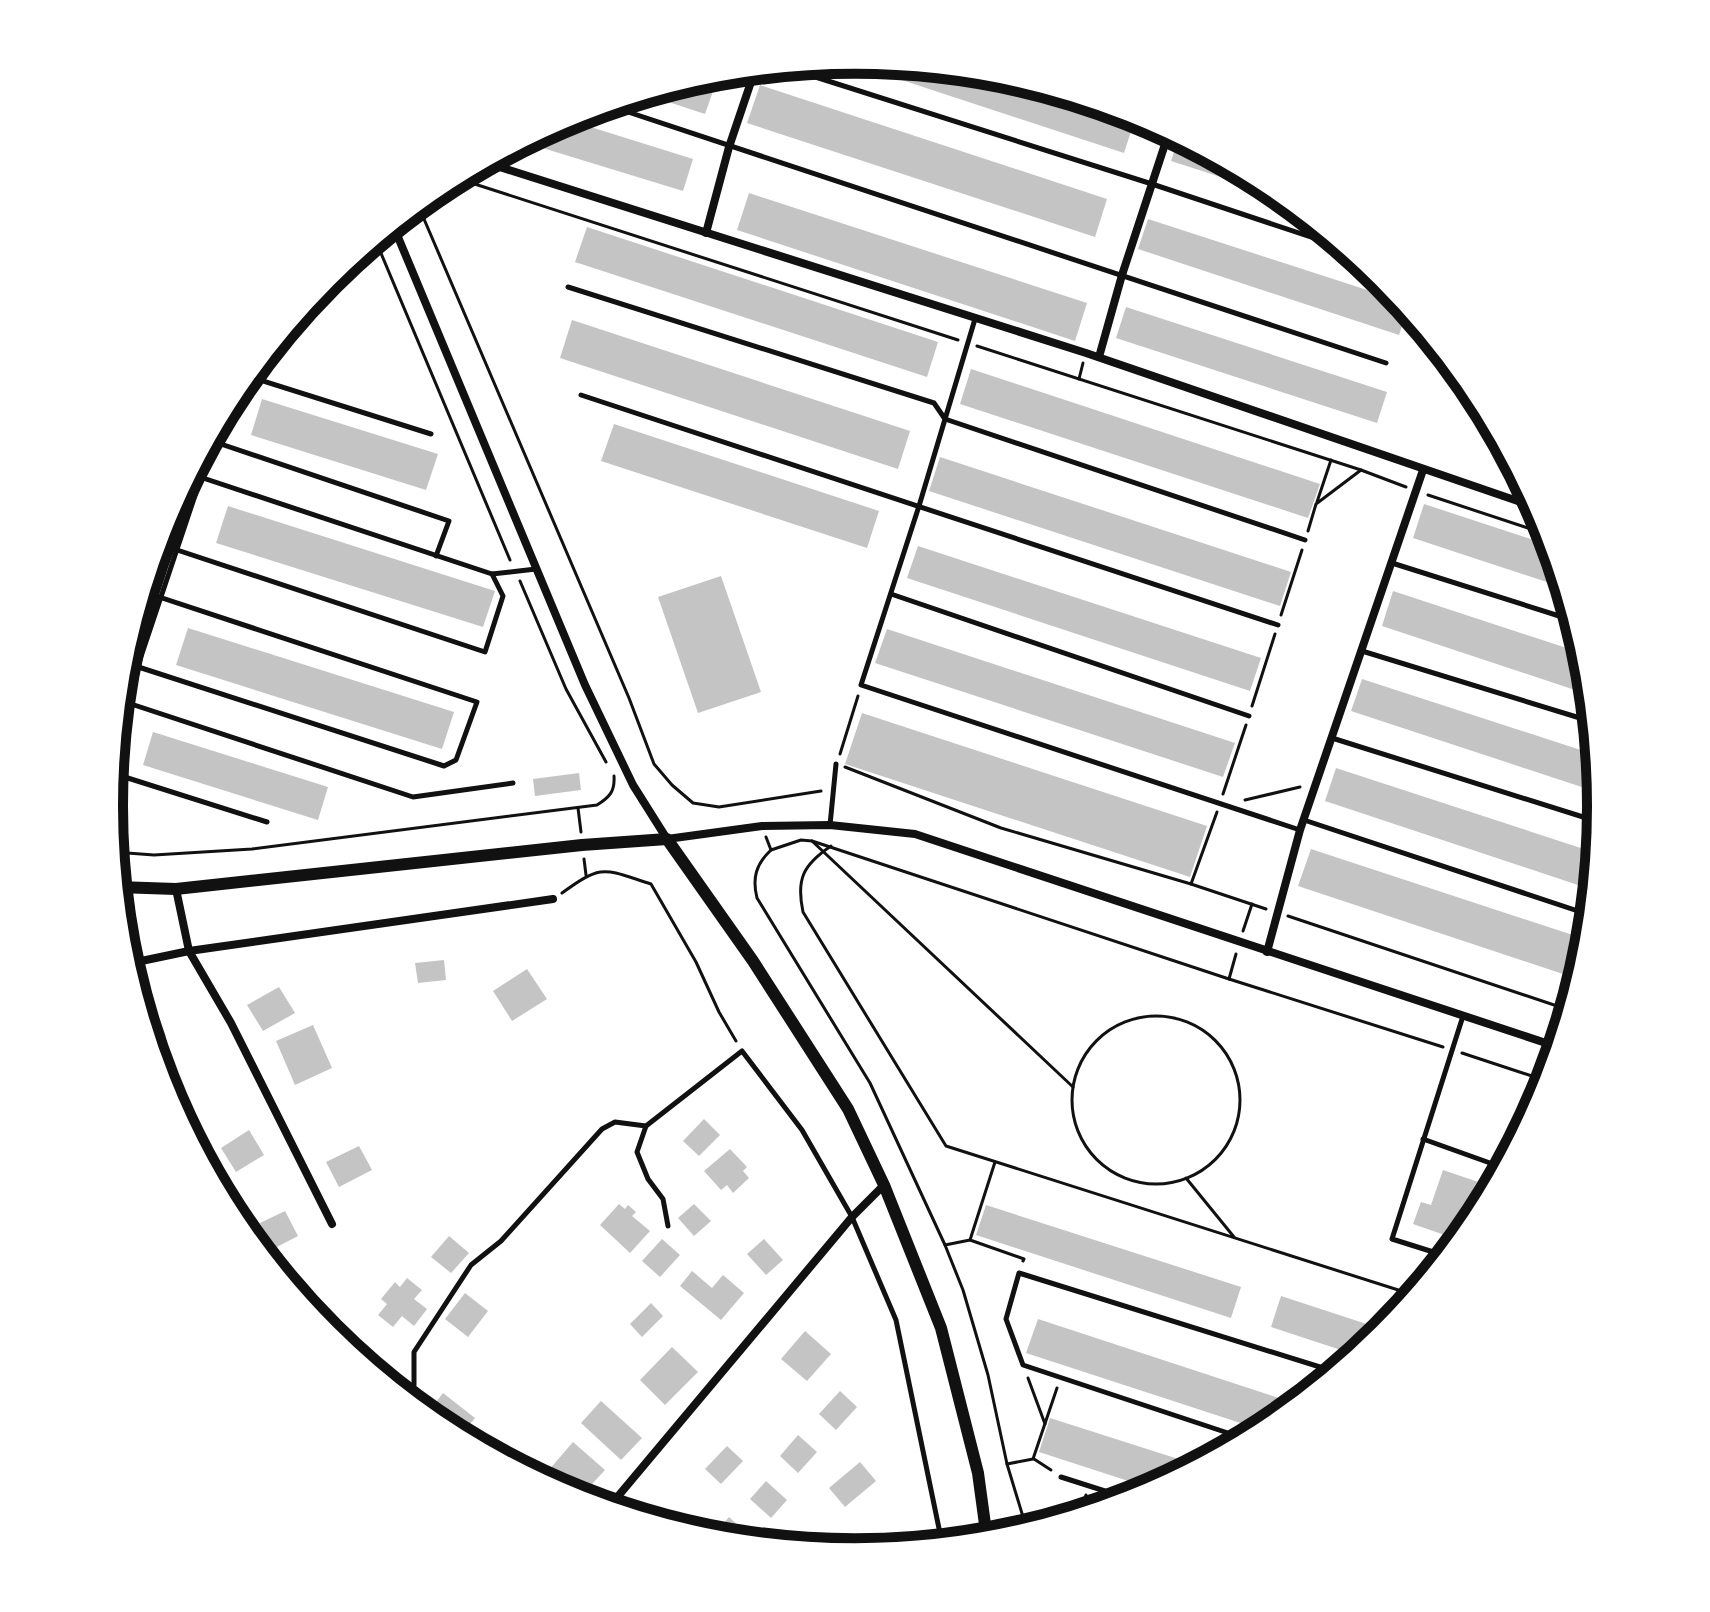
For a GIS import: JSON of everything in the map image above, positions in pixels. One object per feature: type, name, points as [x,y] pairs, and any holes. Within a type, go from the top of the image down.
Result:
[{"type":"street","points":[[706,233],[729,147],[751,81]]},
{"type":"street","points":[[1099,357],[1165,143]]},
{"type":"street","points":[[499,167],[1099,357],[1521,502]]},
{"type":"street","points":[[397,235],[585,685],[633,785],[753,961],[848,1109],[884,1185],[941,1328],[978,1473],[985,1526]]},
{"type":"street","points":[[1267,952],[1303,820],[1423,470]]},
{"type":"street","points":[[128,887],[176,889],[582,845],[667,839],[762,826],[830,825],[915,834],[1547,1043]]},
{"type":"street","points":[[176,889],[189,951],[231,1023],[332,1224]]},
{"type":"street","points":[[140,961],[189,951],[553,899]]},
{"type":"street","points":[[617,1498],[852,1217],[884,1185]]},
{"type":"lane","points":[[812,76],[1318,239]]},
{"type":"lane","points":[[625,111],[1386,363]]},
{"type":"lane","points":[[568,287],[934,403],[945,419],[1305,540]]},
{"type":"lane","points":[[975,319],[861,685],[1300,830]]},
{"type":"lane","points":[[260,380],[431,434]]},
{"type":"lane","points":[[581,395],[1278,625]]},
{"type":"lane","points":[[219,443],[449,521],[436,556]]},
{"type":"lane","points":[[135,675],[203,472]]},
{"type":"lane","points":[[202,478],[492,574],[536,569]]},
{"type":"lane","points":[[171,548],[485,652],[503,596],[492,574]]},
{"type":"lane","points":[[1391,562],[1562,617]]},
{"type":"lane","points":[[891,594],[1249,716]]},
{"type":"lane","points":[[139,666],[444,766],[456,760],[477,702],[155,596]]},
{"type":"lane","points":[[1361,651],[1582,719]]},
{"type":"lane","points":[[130,703],[413,797],[513,783]]},
{"type":"lane","points":[[1331,738],[1586,818]]},
{"type":"lane","points":[[830,825],[836,764]]},
{"type":"lane","points":[[124,777],[267,822]]},
{"type":"lane","points":[[1303,820],[1579,911]]},
{"type":"lane","points":[[1435,1253],[1392,1239],[1463,1015]]},
{"type":"lane","points":[[668,1226],[663,1199],[648,1179],[637,1152],[646,1126],[742,1051],[802,1130],[852,1217],[896,1320],[940,1533]]},
{"type":"lane","points":[[411,1388],[414,1385],[414,1352],[471,1265],[501,1241],[602,1129],[615,1122],[646,1126]]},
{"type":"lane","points":[[1423,1139],[1493,1164]]},
{"type":"lane","points":[[1231,1434],[1023,1365],[1006,1319],[1019,1273],[1324,1368]]},
{"type":"lane","points":[[1061,1477],[1108,1492]]},
{"type":"path","points":[[471,183],[1331,460],[1532,529]]},
{"type":"path","points":[[422,215],[629,698],[654,764],[693,803],[719,807],[834,789]]},
{"type":"path","points":[[380,250],[566,689],[607,763]]},
{"type":"path","points":[[1191,884],[1223,804],[1331,460]]},
{"type":"path","points":[[1316,504],[1361,470]]},
{"type":"path","points":[[861,685],[836,764],[1001,828],[1191,884],[1558,1007]]},
{"type":"path","points":[[125,853],[154,855],[252,849],[597,805],[610,797],[615,785],[614,776]]},
{"type":"path","points":[[1223,804],[1316,783]]},
{"type":"path","points":[[762,826],[771,850]]},
{"type":"path","points":[[1023,1518],[1007,1464],[988,1375],[963,1290],[945,1245],[870,1083],[757,898],[755,872],[771,850],[801,840],[831,846],[1534,1077]]},
{"type":"path","points":[[812,841],[1073,1087]]},
{"type":"path","points":[[831,846],[809,863],[801,877],[799,893],[803,912],[946,1146],[1403,1291]]},
{"type":"path","points":[[553,899],[586,875],[608,870],[651,884],[742,1051]]},
{"type":"path","points":[[1139,1018],[1183,1020],[1208,1034],[1228,1056],[1234,1069],[1240,1098],[1235,1127],[1221,1152],[1199,1172],[1186,1178],[1143,1183],[1129,1179],[1103,1165],[1084,1143],[1078,1130],[1072,1102],[1073,1087],[1082,1060],[1101,1037],[1125,1022],[1139,1018]]},
{"type":"path","points":[[970,1240],[995,1162]]},
{"type":"path","points":[[1186,1178],[1236,1239]]},
{"type":"path","points":[[945,1245],[970,1240],[1024,1259],[1019,1273]]},
{"type":"path","points":[[1023,1365],[1045,1424]]},
{"type":"path","points":[[1033,1459],[1061,1377]]},
{"type":"path","points":[[1007,1464],[1033,1459],[1061,1477]]},
{"type":"path","points":[[1084,1501],[1090,1486]]},
{"type":"building","points":[[888,75],[951,80],[998,88],[1090,113],[1132,129],[1124,153]]},
{"type":"building","points":[[760,85],[1107,199],[1095,237],[747,123]]},
{"type":"building","points":[[714,88],[705,114],[662,100]]},
{"type":"building","points":[[586,126],[693,159],[683,191],[537,146]]},
{"type":"building","points":[[1176,147],[1239,183],[1171,161]]},
{"type":"building","points":[[749,193],[1087,303],[1075,341],[737,230]]},
{"type":"building","points":[[1148,219],[1378,294],[1404,322],[1399,335],[1138,249]]},
{"type":"building","points":[[587,227],[938,342],[927,377],[575,262]]},
{"type":"building","points":[[1126,307],[1387,392],[1377,423],[1116,338]]},
{"type":"building","points":[[572,320],[910,431],[898,469],[560,358]]},
{"type":"building","points":[[971,369],[1320,484],[1308,518],[960,404]]},
{"type":"building","points":[[262,399],[438,454],[426,490],[251,435]]},
{"type":"building","points":[[614,424],[879,511],[867,548],[601,461]]},
{"type":"building","points":[[940,457],[1291,572],[1280,606],[929,491]]},
{"type":"building","points":[[1424,504],[1537,541],[1552,584],[1413,538]]},
{"type":"building","points":[[228,506],[495,591],[483,627],[216,543]]},
{"type":"building","points":[[918,546],[1261,658],[1250,691],[907,578]]},
{"type":"building","points":[[721,576],[761,692],[698,713],[658,597]]},
{"type":"building","points":[[1393,591],[1570,649],[1578,691],[1382,626]]},
{"type":"building","points":[[188,628],[454,712],[442,749],[176,665]]},
{"type":"building","points":[[887,629],[1235,743],[1223,777],[875,663]]},
{"type":"building","points":[[1362,679],[1584,751],[1586,788],[1351,711]]},
{"type":"building","points":[[862,713],[1207,826],[1190,877],[845,764]]},
{"type":"building","points":[[153,732],[328,787],[318,820],[143,765]]},
{"type":"building","points":[[1336,768],[1585,849],[1582,886],[1325,801]]},
{"type":"building","points":[[579,773],[581,790],[535,796],[533,779]]},
{"type":"building","points":[[1311,849],[1575,936],[1567,975],[1298,886]]},
{"type":"building","points":[[444,960],[446,980],[418,983],[415,963]]},
{"type":"building","points":[[527,969],[547,999],[512,1021],[493,991]]},
{"type":"building","points":[[279,987],[295,1013],[263,1031],[247,1005]]},
{"type":"building","points":[[152,1008],[166,1036],[161,1038]]},
{"type":"building","points":[[313,1025],[332,1068],[295,1085],[276,1041]]},
{"type":"building","points":[[704,1119],[720,1135],[699,1156],[683,1141]]},
{"type":"building","points":[[249,1130],[264,1155],[236,1172],[221,1148]]},
{"type":"building","points":[[359,1146],[372,1170],[339,1187],[326,1162]]},
{"type":"building","points":[[730,1149],[747,1167],[743,1171],[749,1178],[733,1193],[727,1185],[721,1190],[704,1171]]},
{"type":"building","points":[[1443,1170],[1482,1183],[1447,1236],[1413,1224],[1421,1202],[1431,1205]]},
{"type":"building","points":[[619,1204],[625,1209],[628,1205],[636,1212],[632,1216],[650,1231],[630,1253],[600,1225]]},
{"type":"building","points":[[694,1204],[711,1221],[694,1236],[678,1218]]},
{"type":"building","points":[[986,1205],[1241,1287],[1231,1318],[976,1235]]},
{"type":"building","points":[[285,1211],[298,1236],[273,1249],[260,1223]]},
{"type":"building","points":[[449,1236],[469,1253],[451,1273],[431,1257]]},
{"type":"building","points":[[662,1239],[680,1255],[660,1277],[642,1261]]},
{"type":"building","points":[[764,1239],[783,1260],[766,1275],[747,1254]]},
{"type":"building","points":[[692,1271],[712,1288],[723,1275],[744,1293],[721,1320],[680,1286]]},
{"type":"building","points":[[407,1278],[422,1290],[414,1299],[427,1309],[414,1326],[402,1316],[393,1327],[378,1315],[387,1304],[381,1299],[395,1282],[400,1287]]},
{"type":"building","points":[[465,1293],[488,1311],[468,1337],[445,1319]]},
{"type":"building","points":[[1281,1296],[1371,1326],[1344,1351],[1271,1327]]},
{"type":"building","points":[[651,1303],[663,1316],[642,1337],[630,1324]]},
{"type":"building","points":[[1038,1319],[1283,1400],[1246,1425],[1026,1353]]},
{"type":"building","points":[[805,1331],[831,1354],[807,1381],[781,1359]]},
{"type":"building","points":[[672,1347],[698,1372],[665,1405],[640,1380]]},
{"type":"building","points":[[840,1391],[857,1407],[836,1430],[819,1414]]},
{"type":"building","points":[[443,1393],[475,1418],[468,1427],[434,1405]]},
{"type":"building","points":[[601,1401],[642,1438],[621,1460],[581,1423]]},
{"type":"building","points":[[1050,1418],[1183,1461],[1133,1483],[1039,1452]]},
{"type":"building","points":[[798,1435],[817,1452],[798,1473],[780,1456]]},
{"type":"building","points":[[573,1442],[605,1470],[592,1484],[597,1490],[548,1471]]},
{"type":"building","points":[[727,1446],[743,1461],[721,1484],[705,1469]]},
{"type":"building","points":[[860,1462],[876,1481],[845,1507],[829,1488]]},
{"type":"building","points":[[766,1481],[787,1500],[771,1518],[750,1499]]},
{"type":"building","points":[[729,1517],[742,1529],[722,1526]]}]
